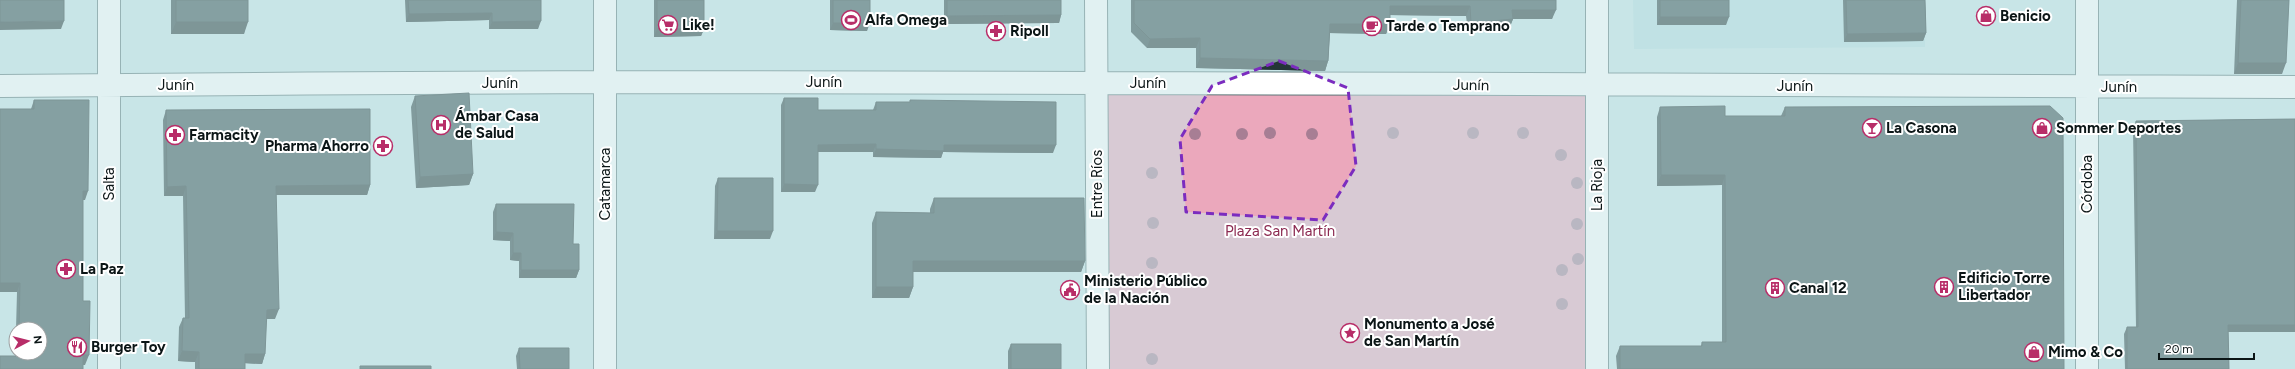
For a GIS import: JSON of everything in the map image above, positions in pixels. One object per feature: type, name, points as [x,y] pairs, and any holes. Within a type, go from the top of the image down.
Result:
[{"type":"street","name":"Salta","points":[[109,0],[109,369]]},
{"type":"street","name":"Catamarca","points":[[605,0],[605,369]]},
{"type":"street","name":"Entre Ríos","points":[[1096,0],[1098,369]]},
{"type":"street","name":"La Rioja","points":[[1596,0],[1597,369]]},
{"type":"street","name":"Córdoba","points":[[2087,0],[2087,369]]},
{"type":"street","name":"Junín","points":[[0,86],[605,82],[1097,82],[1597,86],[2295,87]]},
{"type":"highlighted area","points":[[1279,61],[1348,88],[1356,166],[1323,220],[1186,212],[1180,139],[1212,86]]},
{"type":"shaded area","points":[[1633,0],[1925,0],[1925,47],[1634,49]]},
{"type":"green space","name":"Plaza San Martín","points":[[1106,92],[1591,94],[1590,369],[1105,369]]},
{"type":"building","points":[[0,0],[64,0],[64,21],[0,22]]},
{"type":"building","points":[[176,0],[248,0],[248,22],[176,22]]},
{"type":"building","points":[[408,0],[541,0],[541,21],[492,22],[492,13],[409,14]]},
{"type":"building","points":[[657,0],[704,0],[704,29],[657,29]]},
{"type":"building","points":[[833,0],[870,0],[870,23],[833,23]]},
{"type":"building","points":[[947,0],[1061,0],[1061,15],[947,16]]},
{"type":"building","points":[[1134,0],[1556,0],[1556,10],[1512,10],[1513,19],[1471,23],[1470,6],[1390,6],[1390,24],[1330,24],[1328,61],[1200,58],[1200,38],[1150,39],[1134,23]]},
{"type":"building","points":[[1660,0],[1729,0],[1729,17],[1660,17]]},
{"type":"building","points":[[1846,0],[1925,0],[1926,33],[1847,34]]},
{"type":"building","points":[[2241,0],[2289,0],[2286,63],[2238,63]]},
{"type":"building","points":[[469,93],[473,174],[420,177],[415,96]]},
{"type":"building","points":[[784,98],[818,98],[818,110],[876,110],[876,102],[910,102],[910,100],[1056,102],[1056,145],[944,145],[944,151],[876,149],[876,144],[818,145],[818,185],[784,184]]},
{"type":"building","points":[[34,100],[89,100],[88,191],[83,191],[83,301],[90,301],[89,355],[83,355],[83,369],[0,369],[0,356],[8,356],[8,361],[48,361],[48,321],[19,321],[20,283],[0,283],[0,109],[34,109]]},
{"type":"building","points":[[1725,106],[1725,116],[1785,116],[1785,107],[2050,106],[2063,118],[2064,369],[1620,369],[1620,346],[1702,346],[1702,342],[1726,342],[1725,175],[1661,175],[1660,107]]},
{"type":"building","points":[[370,109],[370,185],[276,186],[279,309],[267,310],[265,354],[245,354],[245,369],[199,369],[199,352],[182,351],[183,318],[189,318],[186,186],[167,187],[166,110]]},
{"type":"building","points":[[2295,119],[2295,325],[2228,325],[2229,369],[2127,369],[2127,327],[2138,327],[2136,121]]},
{"type":"building","points":[[718,178],[773,178],[773,231],[717,231]]},
{"type":"building","points":[[934,198],[1084,198],[1085,261],[913,261],[913,287],[876,287],[876,212],[934,213]]},
{"type":"building","points":[[496,204],[574,204],[573,244],[579,244],[579,270],[521,270],[521,253],[513,253],[513,233],[496,232]]},
{"type":"building","points":[[1011,344],[1061,344],[1061,369],[1011,369]]},
{"type":"building","points":[[519,348],[569,348],[569,369],[520,369]]},
{"type":"building","points":[[360,366],[431,366],[431,369],[360,369]]},
{"type":"place","name":"Benicio","points":[[1986,16]]},
{"type":"place","name":"Alfa Omega","points":[[851,20]]},
{"type":"place","name":"Like!","points":[[668,25]]},
{"type":"place","name":"Tarde o Temprano","points":[[1372,26]]},
{"type":"place","name":"Ripoll","points":[[996,31]]},
{"type":"place","name":"Ámbar Casa de Salud","points":[[441,125]]},
{"type":"place","name":"La Casona","points":[[1872,128]]},
{"type":"place","name":"Sommer Deportes","points":[[2042,128]]},
{"type":"place","name":"Farmacity","points":[[175,135]]},
{"type":"place","name":"Pharma Ahorro","points":[[383,146]]},
{"type":"place","name":"La Paz","points":[[66,269]]},
{"type":"place","name":"Edificio Torre Libertador","points":[[1944,287]]},
{"type":"place","name":"Canal 12","points":[[1775,288]]},
{"type":"place","name":"Ministerio Público de la Nación","points":[[1070,290]]},
{"type":"place","name":"Monumento a José de San Martín","points":[[1350,333]]},
{"type":"place","name":"Burger Toy","points":[[77,347]]},
{"type":"place","name":"Mimo & Co","points":[[2034,352]]}]
